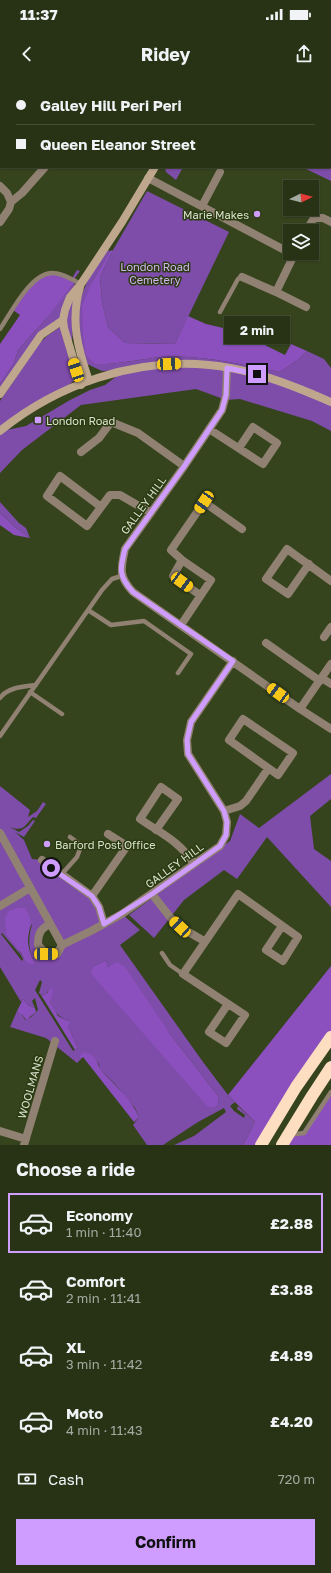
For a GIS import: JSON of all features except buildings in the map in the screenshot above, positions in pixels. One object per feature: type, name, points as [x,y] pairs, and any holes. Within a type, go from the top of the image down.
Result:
[{"type":"highway","points":[[261,1145],[296,1087],[331,1037]]},
{"type":"highway","points":[[285,1140],[331,1067]]},
{"type":"street","points":[[0,222],[9,209],[11,202],[22,193],[44,168]]},
{"type":"street","points":[[84,383],[70,350],[63,320],[65,310],[70,297],[81,284],[122,222],[154,168]]},
{"type":"street","points":[[202,206],[220,172]]},
{"type":"street","points":[[148,178],[283,248]]},
{"type":"street","points":[[0,186],[7,193],[11,202]]},
{"type":"street","points":[[310,224],[314,218],[323,218],[331,222]]},
{"type":"street","points":[[276,292],[291,260]]},
{"type":"street","points":[[242,277],[306,307]]},
{"type":"street","points":[[81,284],[76,304],[75,328],[84,383]]},
{"type":"street","points":[[0,394],[41,334],[63,320]]},
{"type":"street","points":[[0,431],[15,419],[54,396],[84,383],[126,369],[156,365],[203,364],[227,368],[286,382],[331,402]]},
{"type":"street","name":"GALLEY HILL","points":[[121,576],[125,549],[222,410],[226,395],[227,368]]},
{"type":"street","points":[[81,452],[99,438],[111,422],[138,434],[184,466]]},
{"type":"street","points":[[209,429],[263,464],[277,443],[253,426],[239,448]]},
{"type":"street","points":[[101,507],[60,476],[46,496],[87,526],[110,495],[120,495],[151,513]]},
{"type":"street","points":[[181,625],[211,580],[182,560],[171,550],[204,502],[242,529]]},
{"type":"street","points":[[309,564],[288,594],[266,579],[287,549],[309,564],[331,581]]},
{"type":"street","points":[[182,560],[173,576],[200,595]]},
{"type":"street","points":[[121,576],[133,592],[331,729]]},
{"type":"street","points":[[324,637],[331,627]]},
{"type":"street","points":[[266,643],[321,680],[331,684]]},
{"type":"street","name":"GALLEY HILL","points":[[62,945],[104,924],[152,894],[220,846],[226,835],[227,822],[224,811],[188,754],[187,740],[191,722],[233,661]]},
{"type":"street","points":[[300,709],[331,664]]},
{"type":"street","points":[[243,719],[293,752],[278,775],[268,769],[229,740],[243,719]]},
{"type":"street","points":[[224,811],[240,806],[246,801],[268,769]]},
{"type":"street","points":[[156,830],[178,798],[161,787],[140,819],[156,830],[178,844],[186,852],[194,864]]},
{"type":"street","points":[[92,896],[127,846],[108,834]]},
{"type":"street","points":[[2,836],[62,945],[57,954],[46,954],[38,945],[38,935],[43,927],[50,924]]},
{"type":"street","points":[[42,860],[92,896],[99,907],[104,924]]},
{"type":"street","points":[[0,906],[30,888]]},
{"type":"street","points":[[152,894],[180,927],[204,941]]},
{"type":"street","points":[[228,1004],[209,1032],[226,1043],[245,1015],[183,974],[204,941],[238,894],[282,926]]},
{"type":"street","name":"WOOLMANS","points":[[0,1132],[25,1142],[55,1041]]},
{"type":"lane","points":[[0,329],[33,281],[42,275],[52,273],[64,275],[81,284]]},
{"type":"lane","points":[[220,312],[238,279],[242,277]]},
{"type":"lane","points":[[0,736],[102,590],[112,579],[121,576]]},
{"type":"lane","points":[[88,610],[111,625],[144,621],[150,625],[191,654],[178,673]]},
{"type":"lane","points":[[0,698],[9,690],[36,685]]},
{"type":"lane","points":[[30,692],[62,714]]},
{"type":"lane","points":[[61,875],[77,857],[80,849],[77,842],[70,837]]},
{"type":"lane","points":[[162,953],[170,965],[183,974]]},
{"type":"lane","points":[[285,1140],[304,1133],[331,1092]]},
{"type":"green space","points":[[165,168],[182,168],[176,180],[166,172]]},
{"type":"green space","points":[[304,168],[331,168],[331,181]]},
{"type":"green space","name":"London Road Cemetery","points":[[147,191],[229,232],[175,344],[125,343],[108,327],[102,302],[100,277],[113,250]]},
{"type":"green space","points":[[107,250],[110,251],[92,282],[95,364],[120,363],[176,356],[221,361],[280,372],[299,359],[307,351],[324,359],[331,368],[331,431],[312,421],[240,399],[226,400],[196,389],[81,405],[22,450],[0,473],[0,401],[39,344],[47,336],[60,327],[75,380],[2,431],[26,426],[70,400],[90,390],[105,385],[125,370],[102,371],[87,364],[81,346],[78,326],[79,306],[85,287]]},
{"type":"green space","points":[[77,270],[80,271],[75,278],[72,342],[67,328],[54,322],[0,388],[0,384],[14,363],[18,350],[46,319]]},
{"type":"green space","points":[[0,502],[19,523],[26,528],[30,538],[16,528],[0,513]]},
{"type":"green space","points":[[331,774],[331,799],[310,816],[314,849],[331,861],[331,907],[267,837],[237,879],[224,870],[184,900],[154,938],[129,915],[230,841],[240,814],[259,828]]},
{"type":"green space","points":[[0,786],[30,810],[28,817],[37,811],[43,802],[46,804],[36,818],[33,817],[23,827],[18,829],[10,827],[19,832],[28,826],[33,820],[35,821],[24,837],[15,832],[24,840],[32,859],[42,860],[86,892],[104,924],[122,914],[140,930],[120,945],[203,1062],[235,1102],[230,1106],[244,1118],[245,1115],[237,1109],[238,1106],[255,1122],[243,1145],[174,1145],[194,1136],[226,1112],[224,1108],[198,1122],[163,1145],[147,1145],[133,1125],[139,1117],[135,1108],[100,1069],[99,1064],[92,1055],[79,1057],[81,1059],[77,1063],[46,1038],[10,1027],[17,1011],[22,1014],[25,1020],[31,1017],[38,1010],[35,998],[32,1001],[35,1008],[29,1006],[23,999],[21,1002],[0,967]],"holes":[[[32,924],[29,943],[34,962],[25,961],[16,945]],[[50,924],[62,945],[57,954],[46,954],[38,935]],[[2,933],[20,954],[23,959],[22,961],[1,934]],[[106,960],[108,967],[111,966],[170,1034],[219,1097],[218,1105],[215,1108],[94,966]],[[40,980],[42,982],[39,993],[41,995],[46,994],[48,991],[50,1001],[56,1013],[68,1021],[68,1026],[78,1048],[73,1051],[35,990]]]},
{"type":"shaded area","points":[[113,250],[100,277],[102,302],[108,327],[125,343],[175,344],[188,316],[206,324],[236,331],[285,355],[291,344],[307,351],[299,359],[280,372],[221,361],[176,356],[120,363],[95,364],[86,355],[83,336],[82,306],[92,282],[110,251]]},
{"type":"shaded area","points":[[52,273],[75,281],[46,319],[18,350],[14,363],[0,384],[0,344],[20,315],[13,310],[33,281]]},
{"type":"shaded area","points":[[0,513],[16,528],[30,538],[14,535],[0,525]]},
{"type":"shaded area","points":[[16,908],[25,908],[31,921],[28,943],[34,962],[33,965],[25,961],[21,953],[6,934],[5,918],[8,912]]},
{"type":"shaded area","points":[[106,960],[108,967],[117,962],[125,967],[170,1034],[219,1097],[218,1105],[215,1108],[207,1106],[93,976],[91,971],[94,966]]},
{"type":"shaded area","points":[[331,966],[331,1037],[261,1145],[243,1145],[255,1122],[228,1095]]},
{"type":"shaded area","points":[[52,988],[53,991],[50,1002],[58,1016],[70,1023],[68,1026],[78,1048],[75,1050],[41,995],[46,994]]},
{"type":"shaded area","points":[[23,999],[29,1006],[35,1008],[36,1012],[26,1020],[22,1014],[17,1011]]},
{"type":"shaded area","points":[[83,1052],[94,1057],[102,1071],[132,1104],[139,1117],[134,1122],[83,1057],[81,1059],[79,1057]]},
{"type":"shaded area","points":[[331,1092],[331,1145],[282,1145],[288,1135],[304,1133]]},
{"type":"place","name":"Marie Makes","points":[[257,214]]},
{"type":"place","name":"London Road","points":[[38,420]]},
{"type":"place","name":"Barford Post Office","points":[[47,844]]},
{"type":"route","points":[[51,868],[92,896],[99,907],[104,924],[152,894],[220,846],[226,835],[227,822],[224,811],[188,754],[187,740],[191,722],[233,661],[133,592],[121,576],[125,549],[183,468],[222,410],[226,395],[227,368],[257,374]]}]
